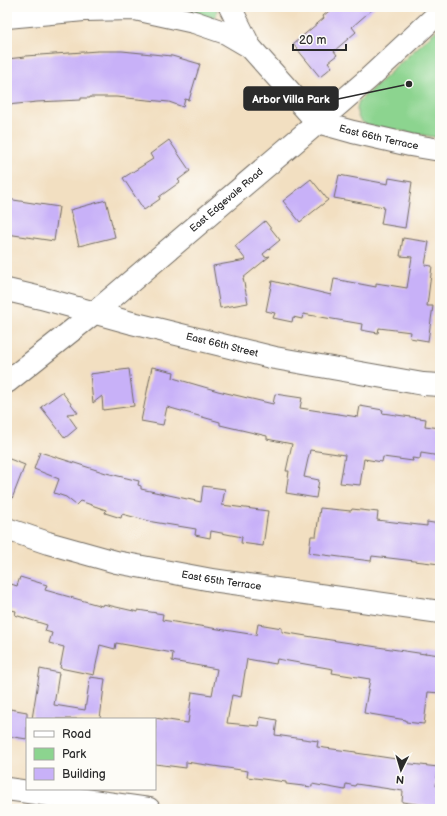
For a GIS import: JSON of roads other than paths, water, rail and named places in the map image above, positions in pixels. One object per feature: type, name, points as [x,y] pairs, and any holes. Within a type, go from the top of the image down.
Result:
[{"type":"street","points":[[230,7],[250,48]]},
{"type":"street","points":[[7,17],[84,10],[138,8],[194,22],[226,33],[250,48],[317,122]]},
{"type":"street","name":"East Edgevale Road","points":[[7,382],[94,313],[368,79],[440,12]]},
{"type":"street","name":"East 66th Terrace","points":[[317,122],[410,145],[440,150]]},
{"type":"street","name":"East 66th Street","points":[[7,290],[140,325],[275,358],[423,384],[440,385]]},
{"type":"street","name":"East 65th Terrace","points":[[7,528],[48,543],[130,565],[212,580],[440,612]]},
{"type":"street","points":[[7,789],[150,809]]},
{"type":"place","name":"Arbor Villa Park","points":[[409,84]]}]
